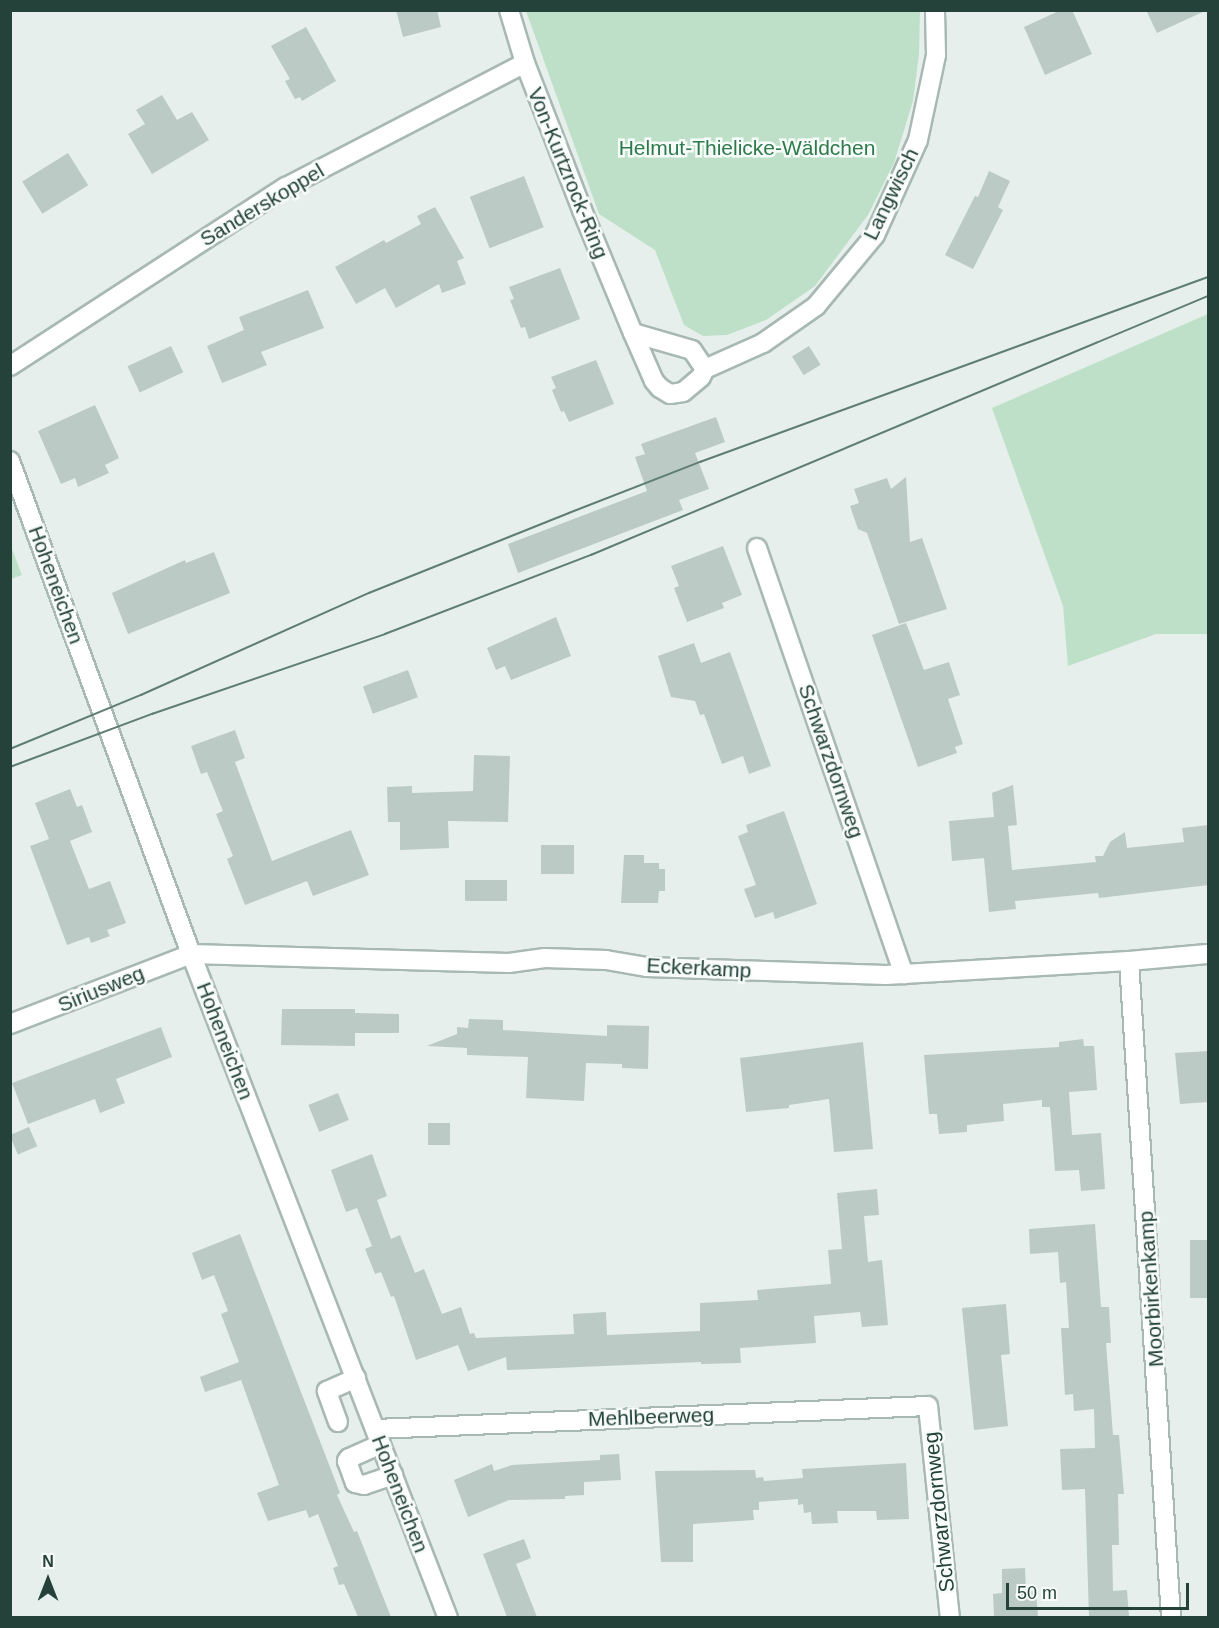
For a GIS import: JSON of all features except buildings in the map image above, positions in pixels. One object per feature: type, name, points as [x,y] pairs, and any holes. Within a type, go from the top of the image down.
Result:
[{"type":"street","name":"Von-Kurtzrock-Ring","points":[[509,10],[525,63],[582,210],[654,381],[670,394],[691,389],[705,369]]},
{"type":"street","name":"Langwisch","points":[[705,369],[762,343],[816,306],[875,235],[918,140],[936,55],[936,10]]},
{"type":"street","name":"Sanderskoppel","points":[[10,366],[286,187],[525,63]]},
{"type":"street","points":[[633,333],[692,350],[705,369]]},
{"type":"street","name":"Hoheneichen","points":[[10,461],[190,954],[448,1617]]},
{"type":"street","name":"Schwarzdornweg","points":[[758,548],[904,974]]},
{"type":"street","name":"Eckerkamp","points":[[190,954],[509,963],[545,958],[606,960],[647,967],[904,974],[1209,954]]},
{"type":"street","name":"Siriusweg","points":[[10,1024],[190,954]]},
{"type":"street","name":"Moorbirkenkamp","points":[[1129,961],[1171,1617]]},
{"type":"street","points":[[338,1422],[327,1391],[356,1378]]},
{"type":"street","name":"Schwarzdornweg","points":[[928,1406],[950,1617]]},
{"type":"street","name":"Mehlbeerweg","points":[[378,1436],[928,1406]]},
{"type":"street","points":[[378,1436],[349,1458],[347,1461],[351,1472],[358,1486],[393,1475]]},
{"type":"green space","name":"Helmut-Thielicke-Wäldchen","points":[[526,11],[920,11],[919,54],[913,101],[894,163],[868,215],[815,286],[766,320],[727,335],[703,336],[684,325],[655,250],[599,214]]},
{"type":"green space","points":[[1208,314],[1208,634],[1156,634],[1068,666],[1063,606],[992,408]]},
{"type":"green space","points":[[10,544],[22,575],[11,579],[10,579]]},
{"type":"tram line","points":[[10,749],[141,695],[369,593],[569,513],[700,462],[1208,277]]},
{"type":"tram line","points":[[10,767],[152,714],[385,634],[591,555],[1208,296]]}]
